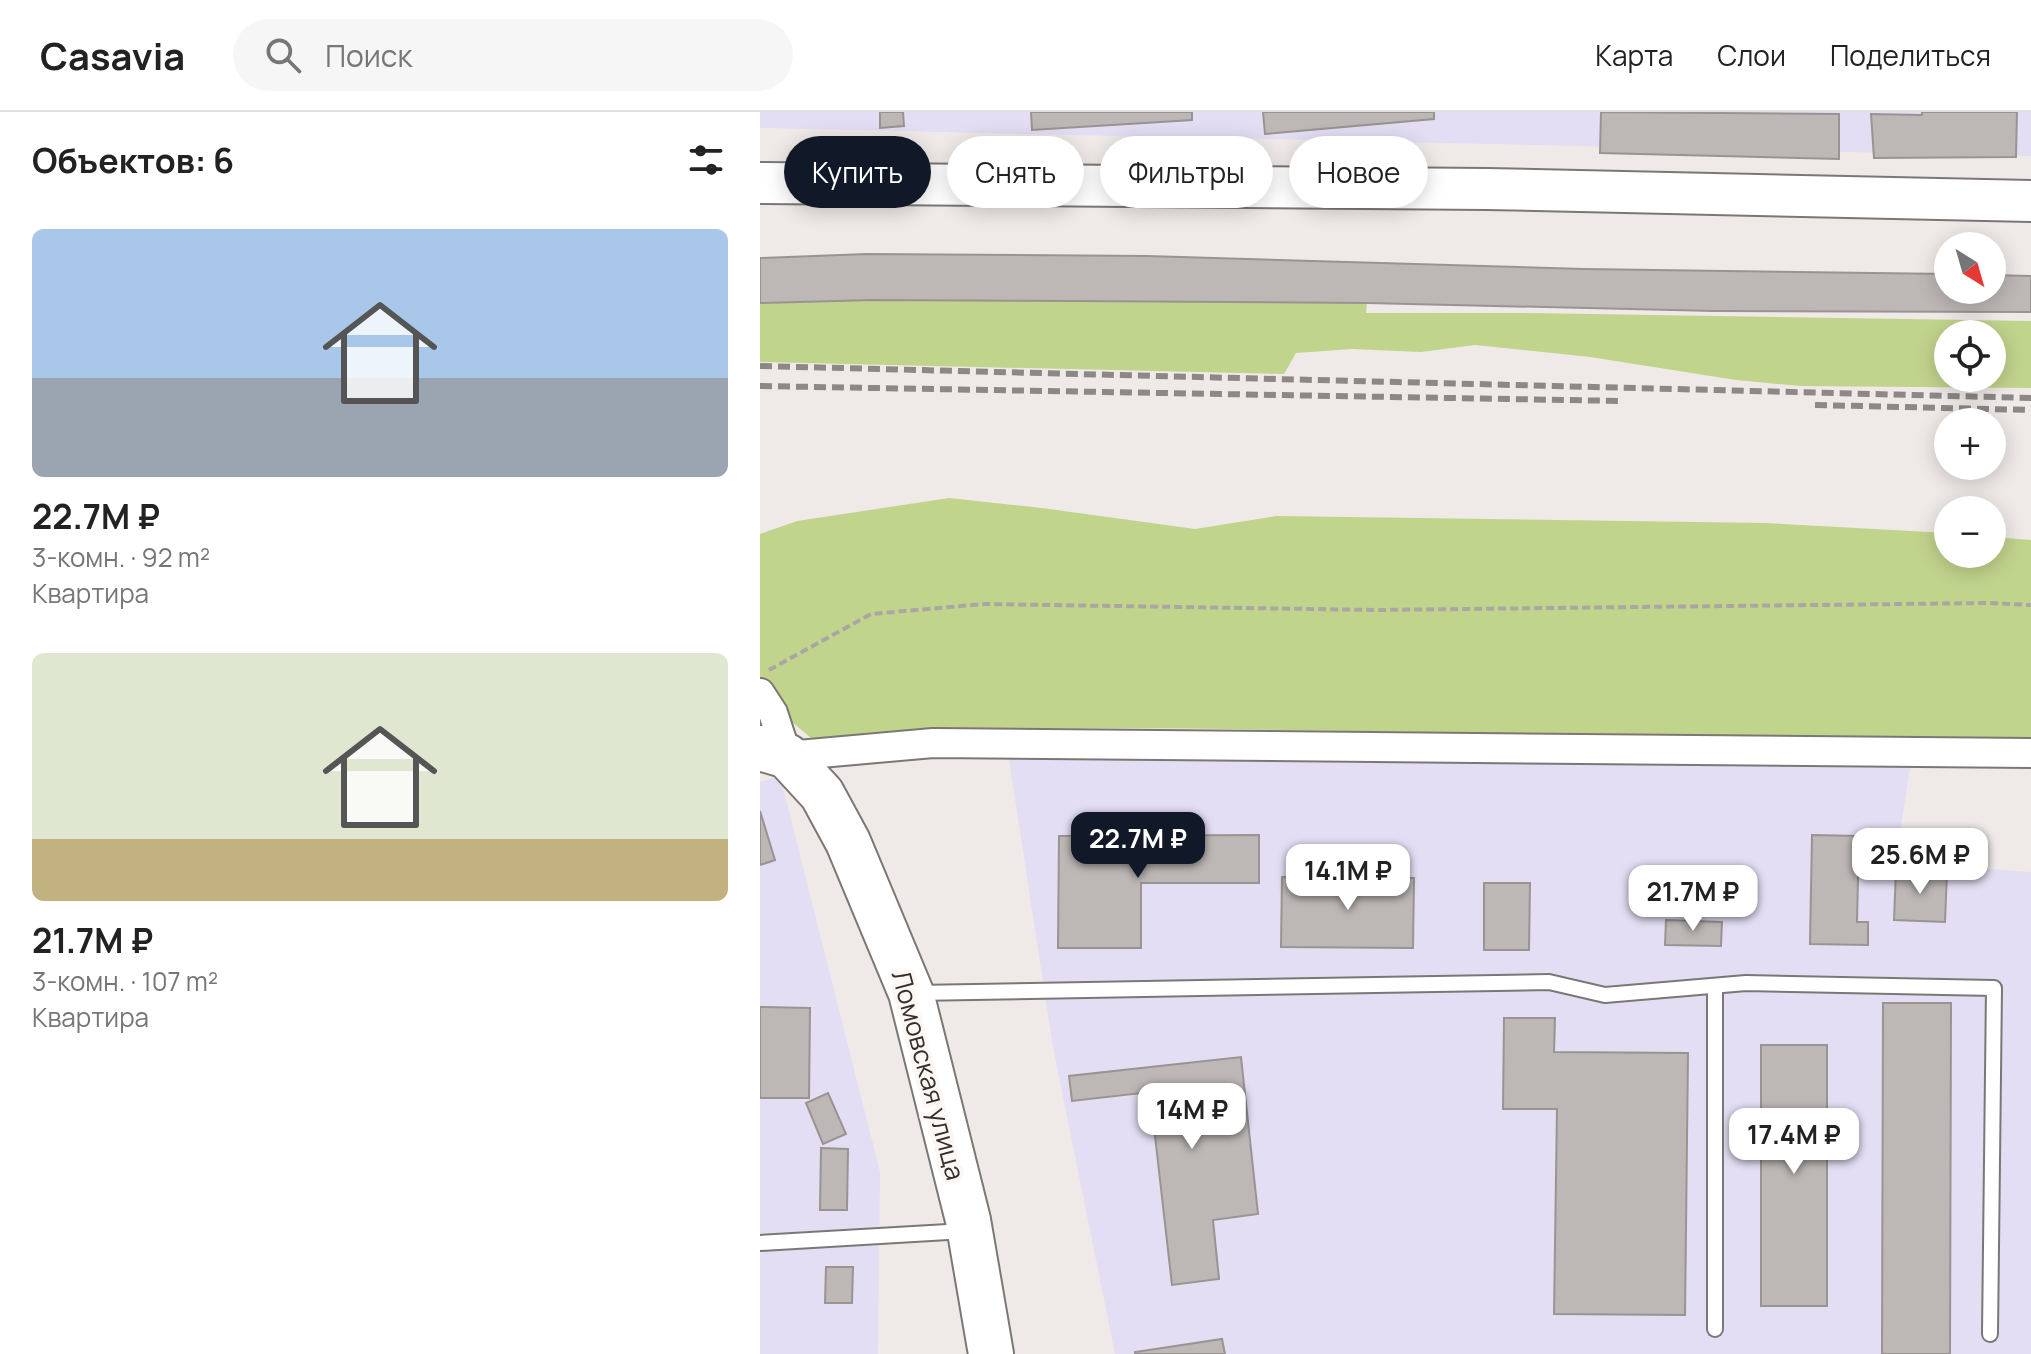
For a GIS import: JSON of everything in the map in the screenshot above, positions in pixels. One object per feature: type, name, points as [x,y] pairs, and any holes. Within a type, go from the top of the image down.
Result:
[{"type":"main road","name":"Ломовская улица","points":[[773,752],[822,794],[848,842],[911,993],[942,1108],[970,1231],[991,1354]]},
{"type":"street","points":[[760,183],[1503,189],[2031,201]]},
{"type":"street","points":[[760,693],[773,713],[773,752],[933,743],[2031,753]]},
{"type":"lane","points":[[911,993],[1549,982],[1605,995],[1746,983],[1994,988],[1990,1334]]},
{"type":"lane","points":[[1715,986],[1715,1329]]},
{"type":"lane","points":[[760,1243],[970,1231]]},
{"type":"path","points":[[760,675],[871,614],[984,604],[1376,610],[1973,603],[2031,605]]},
{"type":"shaded area","points":[[760,112],[2031,112],[2031,156],[1428,143],[1428,136],[1289,136],[1289,140],[1273,139],[1273,136],[760,128]]},
{"type":"shaded area","points":[[1008,753],[1911,762],[1895,862],[2031,872],[2031,1354],[1115,1354],[1053,1047]]},
{"type":"shaded area","points":[[780,776],[880,1172],[878,1354],[760,1354],[760,782]]},
{"type":"green space","points":[[873,300],[1367,303],[1366,313],[1968,320],[1934,320],[1934,387],[1800,386],[1736,380],[1590,357],[1475,345],[1421,352],[1352,349],[1296,353],[1284,374],[760,362],[760,303]]},
{"type":"green space","points":[[2006,321],[2031,321],[2031,388],[2006,388]]},
{"type":"green space","points":[[949,498],[1195,529],[1277,516],[1766,523],[1934,532],[1934,568],[2006,568],[2006,538],[2031,540],[2031,744],[1148,728],[1013,729],[811,738],[779,711],[760,681],[760,534],[797,521]]},
{"type":"building","points":[[880,112],[903,112],[904,126],[880,128]]},
{"type":"building","points":[[1031,112],[1192,112],[1192,120],[1032,130]]},
{"type":"building","points":[[1263,112],[1434,112],[1434,119],[1265,134]]},
{"type":"building","points":[[1601,112],[1839,114],[1839,159],[1600,153]]},
{"type":"building","points":[[1922,112],[2017,112],[2016,157],[1874,158],[1871,114],[1922,115]]},
{"type":"building","points":[[867,254],[1147,256],[1584,269],[1934,274],[1934,304],[2006,304],[2006,275],[2031,276],[2031,312],[1714,311],[1367,303],[873,300],[760,303],[760,258]]},
{"type":"building","points":[[760,811],[775,860],[760,865]]},
{"type":"building","points":[[1259,835],[1259,883],[1141,883],[1141,948],[1058,948],[1059,836]]},
{"type":"building","points":[[1812,835],[1859,836],[1857,922],[1868,922],[1868,945],[1810,944]]},
{"type":"building","points":[[1896,869],[1947,871],[1945,922],[1894,920]]},
{"type":"building","points":[[1282,877],[1414,878],[1413,948],[1281,947]]},
{"type":"building","points":[[1484,883],[1530,883],[1529,950],[1484,950]]},
{"type":"building","points":[[1666,920],[1722,922],[1721,946],[1665,945]]},
{"type":"building","points":[[1883,1003],[1951,1003],[1950,1354],[1882,1354]]},
{"type":"building","points":[[760,1007],[810,1008],[809,1098],[760,1098]]},
{"type":"building","points":[[1504,1018],[1555,1018],[1554,1052],[1688,1053],[1685,1315],[1554,1314],[1557,1109],[1503,1109]]},
{"type":"building","points":[[1761,1045],[1827,1045],[1827,1306],[1761,1306]]},
{"type":"building","points":[[1241,1057],[1258,1214],[1213,1220],[1219,1279],[1172,1285],[1150,1092],[1072,1101],[1069,1076]]},
{"type":"building","points":[[828,1093],[846,1134],[823,1144],[806,1103]]},
{"type":"building","points":[[821,1148],[848,1149],[847,1210],[820,1210]]},
{"type":"building","points":[[826,1267],[853,1267],[852,1303],[825,1303]]},
{"type":"building","points":[[1222,1339],[1225,1354],[1135,1354],[1135,1352]]},
{"type":"railway","points":[[760,366],[2031,398]]},
{"type":"railway","points":[[760,386],[1623,401]]},
{"type":"railway","points":[[1815,405],[2031,410]]}]
